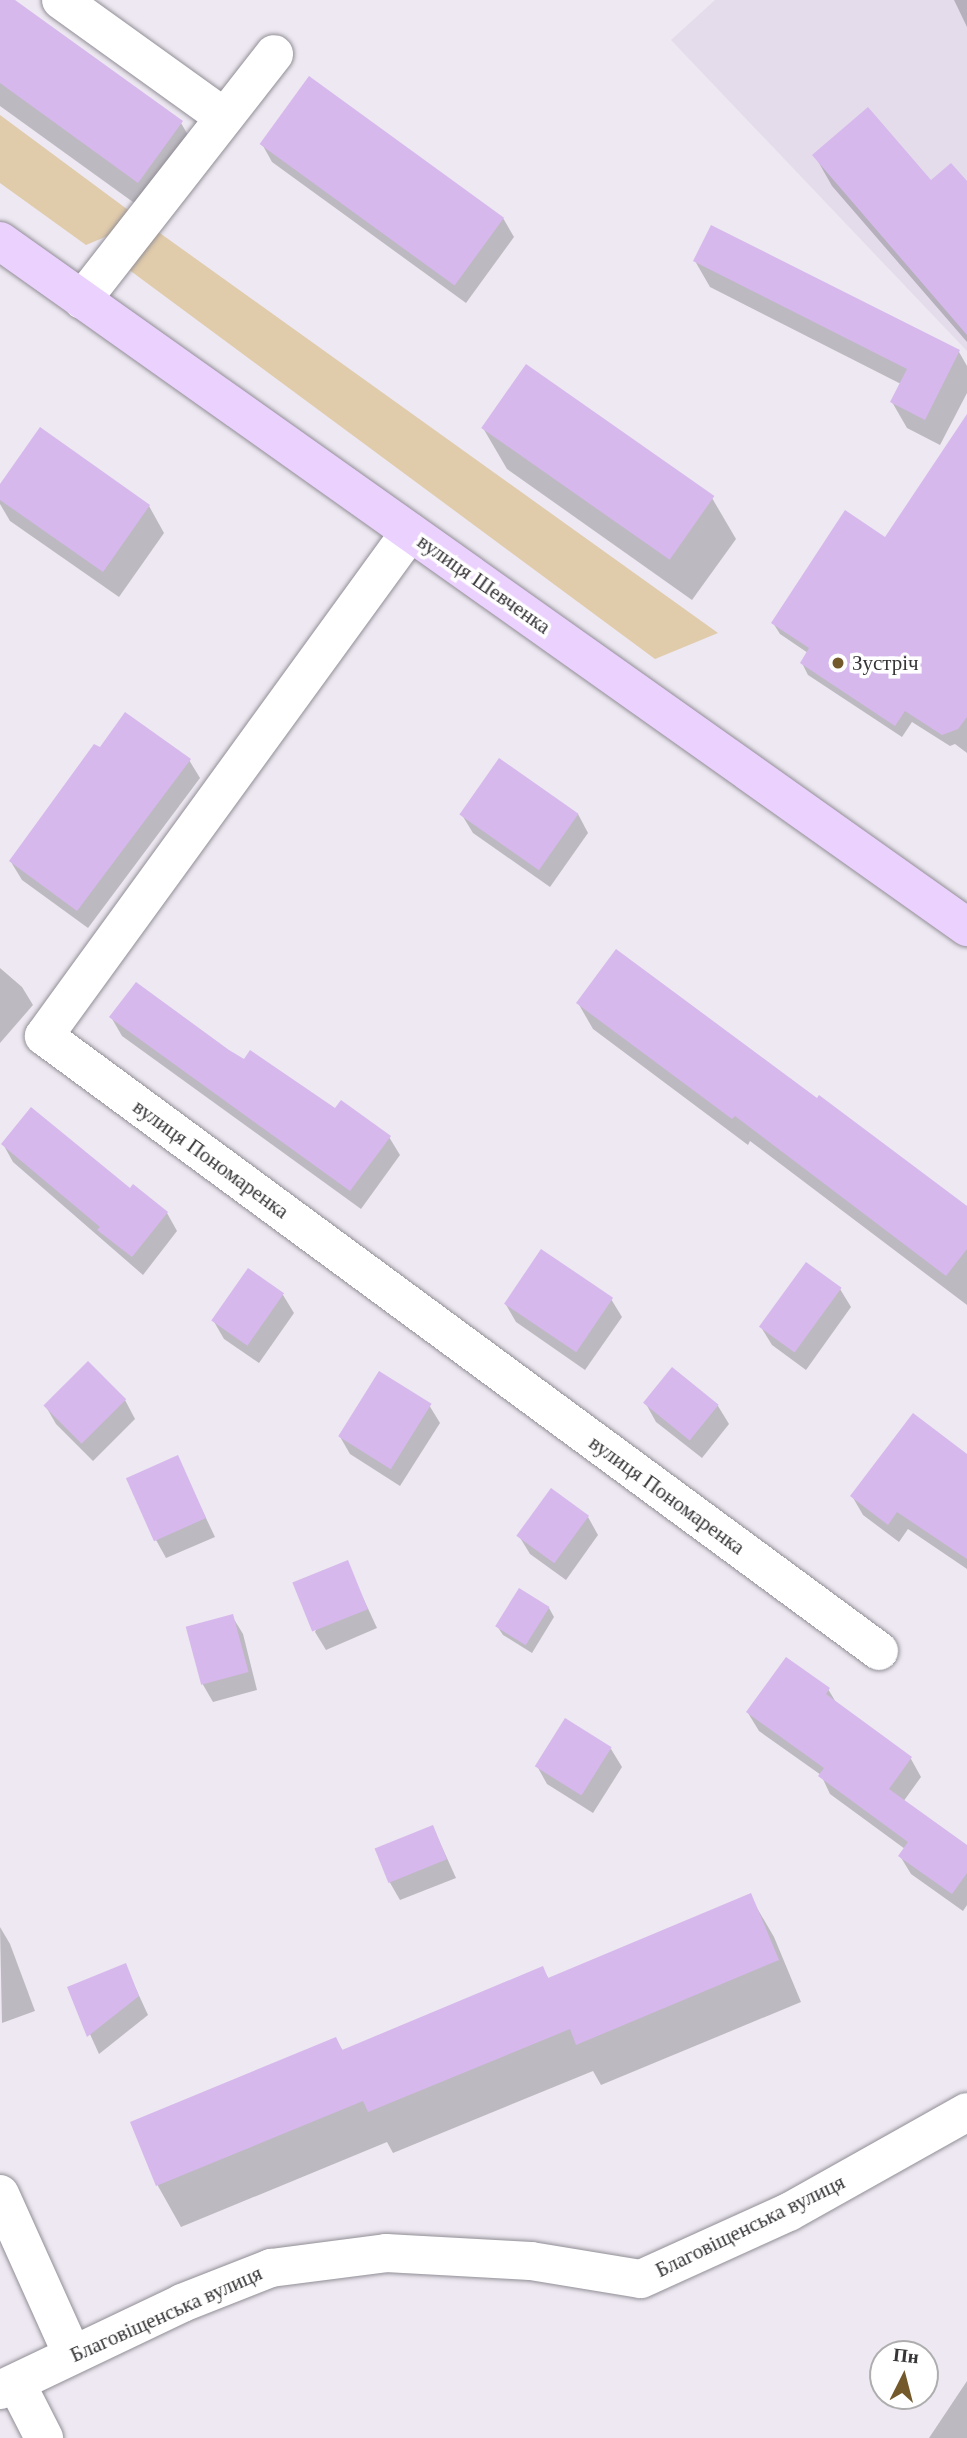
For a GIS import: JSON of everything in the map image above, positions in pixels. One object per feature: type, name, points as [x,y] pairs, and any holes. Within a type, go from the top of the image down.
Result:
[{"type":"main road","name":"вулиця Шевченка","points":[[0,241],[967,927]]},
{"type":"street","points":[[61,0],[224,117]]},
{"type":"street","points":[[82,299],[274,54]]},
{"type":"street","name":"вулиця Пономаренка","points":[[410,532],[44,1036],[879,1651]]},
{"type":"street","name":"Благовіщенська вулиця","points":[[8,2386],[182,2303],[271,2268],[373,2254],[531,2261],[641,2279],[789,2212],[967,2112]]},
{"type":"street","points":[[0,2194],[72,2354]]},
{"type":"street","points":[[8,2386],[44,2438]]},
{"type":"shaded area","points":[[715,0],[967,0],[967,351],[671,40]]},
{"type":"shaded area","points":[[0,115],[143,221],[86,245],[0,183]]},
{"type":"shaded area","points":[[143,221],[718,633],[655,659],[128,269]]},
{"type":"building","points":[[0,0],[15,0],[183,121],[138,183],[0,83]]},
{"type":"building","points":[[309,76],[504,218],[455,286],[260,144]]},
{"type":"building","points":[[868,107],[931,180],[951,163],[967,181],[967,335],[812,155]]},
{"type":"building","points":[[711,225],[960,350],[925,420],[890,402],[907,369],[693,261]]},
{"type":"building","points":[[526,364],[714,496],[670,560],[481,428]]},
{"type":"building","points":[[967,414],[967,717],[958,729],[942,735],[905,711],[895,726],[800,663],[809,648],[771,623],[845,510],[885,537]]},
{"type":"building","points":[[40,427],[150,505],[103,572],[0,500],[0,484]]},
{"type":"building","points":[[125,712],[191,759],[77,911],[9,861],[94,744],[100,747]]},
{"type":"building","points":[[499,758],[578,814],[539,870],[459,815]]},
{"type":"building","points":[[616,949],[817,1098],[819,1095],[967,1206],[967,1249],[946,1276],[735,1116],[732,1119],[576,1003]]},
{"type":"building","points":[[136,982],[229,1050],[244,1059],[250,1050],[335,1108],[341,1100],[391,1136],[350,1191],[109,1017]]},
{"type":"building","points":[[31,1107],[130,1188],[133,1184],[168,1212],[132,1257],[97,1230],[100,1227],[1,1144]]},
{"type":"building","points":[[541,1249],[613,1298],[576,1352],[504,1304]]},
{"type":"building","points":[[806,1262],[842,1288],[795,1353],[759,1327]]},
{"type":"building","points":[[248,1268],[284,1293],[247,1346],[211,1320]]},
{"type":"building","points":[[88,1361],[126,1399],[82,1444],[43,1406]]},
{"type":"building","points":[[672,1367],[719,1405],[690,1441],[643,1403]]},
{"type":"building","points":[[379,1371],[432,1404],[391,1469],[338,1436]]},
{"type":"building","points":[[913,1413],[967,1454],[967,1559],[897,1512],[888,1525],[850,1496]]},
{"type":"building","points":[[178,1455],[206,1518],[154,1541],[126,1478]]},
{"type":"building","points":[[551,1488],[589,1516],[554,1563],[516,1536]]},
{"type":"building","points":[[348,1560],[368,1609],[312,1632],[292,1582]]},
{"type":"building","points":[[519,1588],[550,1607],[526,1645],[495,1626]]},
{"type":"building","points":[[233,1614],[249,1672],[201,1685],[186,1627]]},
{"type":"building","points":[[786,1657],[830,1688],[826,1694],[912,1757],[889,1789],[967,1845],[967,1873],[952,1894],[898,1856],[908,1842],[818,1776],[824,1768],[746,1712]]},
{"type":"building","points":[[565,1718],[612,1747],[581,1795],[535,1766]]},
{"type":"building","points":[[433,1825],[447,1859],[388,1883],[375,1849]]},
{"type":"building","points":[[751,1893],[779,1960],[576,2045],[570,2029],[368,2112],[363,2101],[156,2186],[130,2122],[336,2037],[342,2050],[543,1966],[548,1978]]},
{"type":"building","points":[[126,1963],[139,1996],[87,2037],[67,1987]]},
{"type":"place","name":"Зустріч","points":[[838,663]]}]
